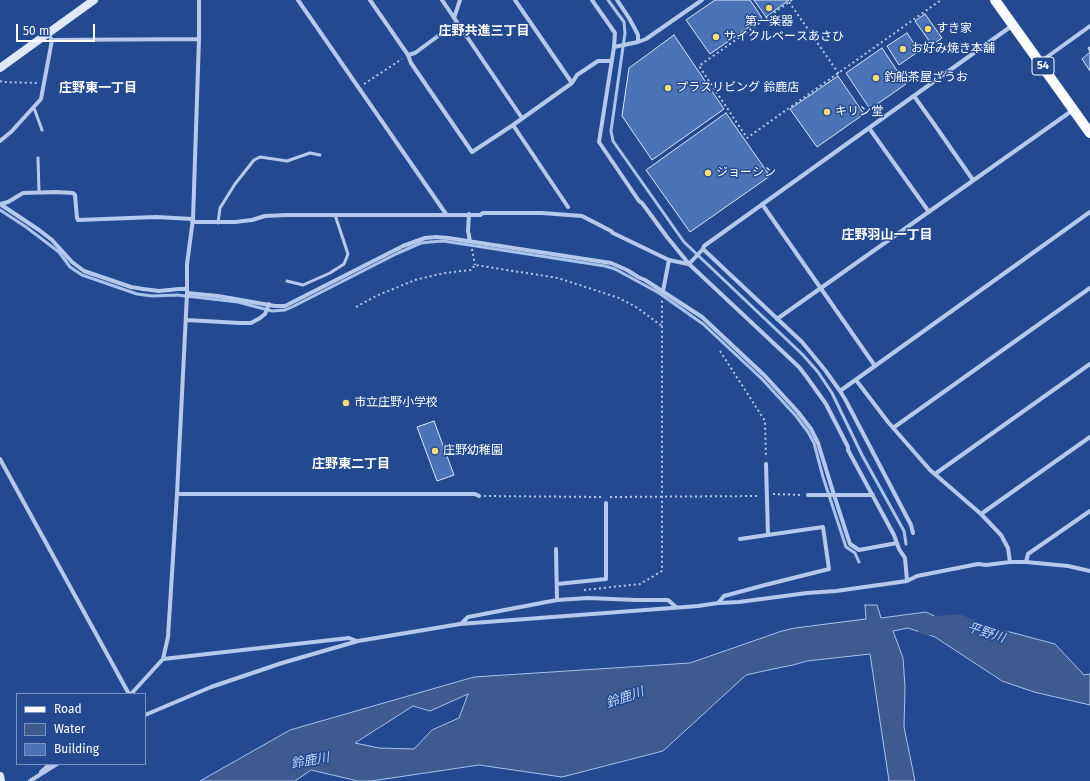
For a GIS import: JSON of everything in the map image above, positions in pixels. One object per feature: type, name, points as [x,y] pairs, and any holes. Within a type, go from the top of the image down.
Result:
[{"type":"main road","name":"54","points":[[995,0],[1090,133]]},
{"type":"street","points":[[0,68],[50,36],[94,0]]},
{"type":"street","points":[[131,693],[163,659],[168,637],[186,320],[187,264],[192,221],[199,39],[199,0]]},
{"type":"street","points":[[298,0],[446,214]]},
{"type":"street","points":[[370,0],[472,152],[572,83],[577,75],[598,61],[612,62]]},
{"type":"street","points":[[442,0],[522,118]]},
{"type":"street","points":[[454,18],[460,0]]},
{"type":"street","points":[[515,0],[572,83]]},
{"type":"street","points":[[592,0],[614,33],[612,62],[599,142],[639,201],[667,237],[690,263],[799,367],[826,404],[848,447],[848,450],[894,534],[899,548],[905,558],[907,580]]},
{"type":"street","points":[[617,0],[638,35],[638,42]]},
{"type":"street","points":[[614,47],[646,39],[702,0]]},
{"type":"street","points":[[408,55],[415,54],[457,22]]},
{"type":"street","points":[[690,263],[704,246],[1014,25]]},
{"type":"street","points":[[1040,62],[1090,26]]},
{"type":"street","points":[[50,36],[199,39]]},
{"type":"street","points":[[0,141],[11,132],[42,99],[50,36]]},
{"type":"street","points":[[914,96],[973,180]]},
{"type":"street","points":[[777,319],[1073,110]]},
{"type":"street","points":[[513,124],[568,207]]},
{"type":"street","points":[[869,128],[929,212]]},
{"type":"street","points":[[0,204],[8,202],[23,193],[74,193],[78,220],[156,217],[218,223],[252,220],[265,216],[286,215],[542,213],[582,216],[669,260],[690,263]]},
{"type":"street","points":[[0,204],[52,240],[72,262],[84,271],[137,288],[159,291],[179,289],[187,292],[285,306],[403,246],[425,238],[448,238],[611,263],[627,270],[663,291],[702,317],[765,376],[798,412],[811,429],[818,443],[833,495],[850,544],[859,550],[897,543]]},
{"type":"street","points":[[762,204],[875,366]]},
{"type":"street","points":[[840,391],[1090,212]]},
{"type":"street","points":[[469,214],[468,231],[470,241]]},
{"type":"street","points":[[703,249],[810,351],[840,391],[911,525],[913,532]]},
{"type":"street","points":[[663,291],[669,260]]},
{"type":"street","points":[[893,428],[1090,288]]},
{"type":"street","points":[[186,320],[251,323],[264,314],[269,304]]},
{"type":"street","points":[[935,474],[1090,364]]},
{"type":"street","points":[[856,380],[893,428],[930,470],[981,514],[1001,535],[1008,548],[1010,562]]},
{"type":"street","points":[[981,514],[1090,437]]},
{"type":"street","points":[[0,459],[129,693]]},
{"type":"street","points":[[766,464],[768,535]]},
{"type":"street","points":[[177,494],[475,494],[479,496]]},
{"type":"street","points":[[808,495],[873,495]]},
{"type":"street","points":[[557,584],[606,579],[606,503]]},
{"type":"street","points":[[1026,562],[1028,554],[1090,511]]},
{"type":"street","points":[[718,603],[724,596],[829,569],[823,527],[740,539]]},
{"type":"street","points":[[556,549],[557,600]]},
{"type":"street","points":[[146,715],[181,698],[217,685],[282,663],[358,641],[460,624],[698,606],[836,591],[907,580],[917,576],[978,564],[986,565],[1026,562],[1068,566],[1090,571]]},
{"type":"street","points":[[460,624],[468,617],[557,600],[588,598],[668,600],[676,607]]},
{"type":"street","points":[[163,659],[349,638],[358,641]]},
{"type":"street","points":[[30,781],[49,765]]},
{"type":"street","points":[[30,781],[56,765]]},
{"type":"street","points":[[0,776],[1,781]]},
{"type":"lane","points":[[34,108],[42,130]]},
{"type":"lane","points":[[218,223],[220,208],[235,184],[254,160],[260,157],[287,161],[310,153],[320,155]]},
{"type":"lane","points":[[38,158],[39,192]]},
{"type":"lane","points":[[287,281],[303,285],[330,273],[344,264],[348,254],[335,215]]},
{"type":"path","points":[[792,0],[698,66],[747,138],[941,0]]},
{"type":"path","points":[[789,2],[839,74]]},
{"type":"path","points":[[358,88],[408,55]]},
{"type":"path","points":[[0,81],[44,83]]},
{"type":"path","points":[[356,307],[376,296],[415,280],[444,273],[471,270],[475,265],[473,253]]},
{"type":"path","points":[[475,265],[558,278],[619,298],[636,307],[662,326]]},
{"type":"path","points":[[580,590],[640,584],[662,571],[662,301]]},
{"type":"path","points":[[720,351],[766,421],[766,464]]},
{"type":"path","points":[[479,496],[662,497],[808,495]]},
{"type":"water","name":"鈴鹿川","points":[[865,605],[877,605],[881,618],[926,612],[967,632],[1010,632],[1055,644],[1084,675],[1090,674],[1090,705],[1034,692],[1002,681],[935,637],[908,628],[893,631],[903,658],[905,687],[904,727],[915,781],[889,781],[870,654],[807,661],[746,675],[663,751],[562,777],[479,765],[371,781],[358,781],[311,770],[295,781],[200,781],[290,730],[474,677],[690,663],[782,631],[866,619]],"holes":[[[468,694],[459,718],[432,730],[414,749],[379,748],[355,743],[413,706],[430,711]]]},
{"type":"building","name":"サイクルベースあさひ","points":[[715,0],[750,0],[762,18],[710,54],[686,20]]},
{"type":"building","name":"第一楽器","points":[[754,0],[789,0],[766,17]]},
{"type":"building","name":"すき家","points":[[925,14],[942,38],[932,45],[915,21]]},
{"type":"building","name":"お好み焼き本舗","points":[[907,33],[919,51],[899,65],[887,46]]},
{"type":"building","name":"プラスリビング 鈴鹿店","points":[[674,35],[724,109],[652,160],[622,116],[629,68]]},
{"type":"building","name":"釣船茶屋ざうお","points":[[882,48],[906,84],[870,109],[846,73]]},
{"type":"building","points":[[1090,52],[1090,71],[1082,59]]},
{"type":"building","name":"キリン堂","points":[[838,76],[864,114],[817,147],[790,109]]},
{"type":"building","name":"ジョーシン","points":[[726,113],[770,176],[690,232],[646,170]]},
{"type":"building","name":"庄野幼稚園","points":[[434,421],[454,475],[437,481],[417,427]]},
{"type":"waterway","points":[[608,0],[624,22],[625,33],[611,131],[613,141],[684,242],[803,355],[818,372],[832,393],[862,455],[904,531],[906,544]]},
{"type":"waterway","points":[[0,210],[26,227],[59,252],[70,267],[82,275],[137,294],[152,296],[177,295],[238,302],[272,311],[285,310],[294,306],[398,253],[421,243],[443,241],[605,266],[615,269],[659,293],[703,324],[762,379],[796,416],[814,443],[823,477],[846,547],[855,553],[859,562]]},
{"type":"waterway","name":"平野川","points":[[926,626],[959,624],[994,639],[1002,640]]},
{"type":"place","name":"第一楽器","points":[[769,8]]},
{"type":"place","name":"すき家","points":[[928,29]]},
{"type":"place","name":"サイクルベースあさひ","points":[[716,37]]},
{"type":"place","name":"お好み焼き本舗","points":[[903,49]]},
{"type":"place","name":"釣船茶屋ざうお","points":[[876,78]]},
{"type":"place","name":"プラスリビング 鈴鹿店","points":[[668,88]]},
{"type":"place","name":"キリン堂","points":[[827,112]]},
{"type":"place","name":"ジョーシン","points":[[708,173]]},
{"type":"place","name":"市立庄野小学校","points":[[346,403]]},
{"type":"place","name":"庄野幼稚園","points":[[435,451]]},
{"type":"district","name":"庄野共進三丁目","points":[[484,31]]},
{"type":"district","name":"庄野東一丁目","points":[[98,88]]},
{"type":"district","name":"庄野羽山一丁目","points":[[887,235]]},
{"type":"district","name":"庄野東二丁目","points":[[351,464]]}]
